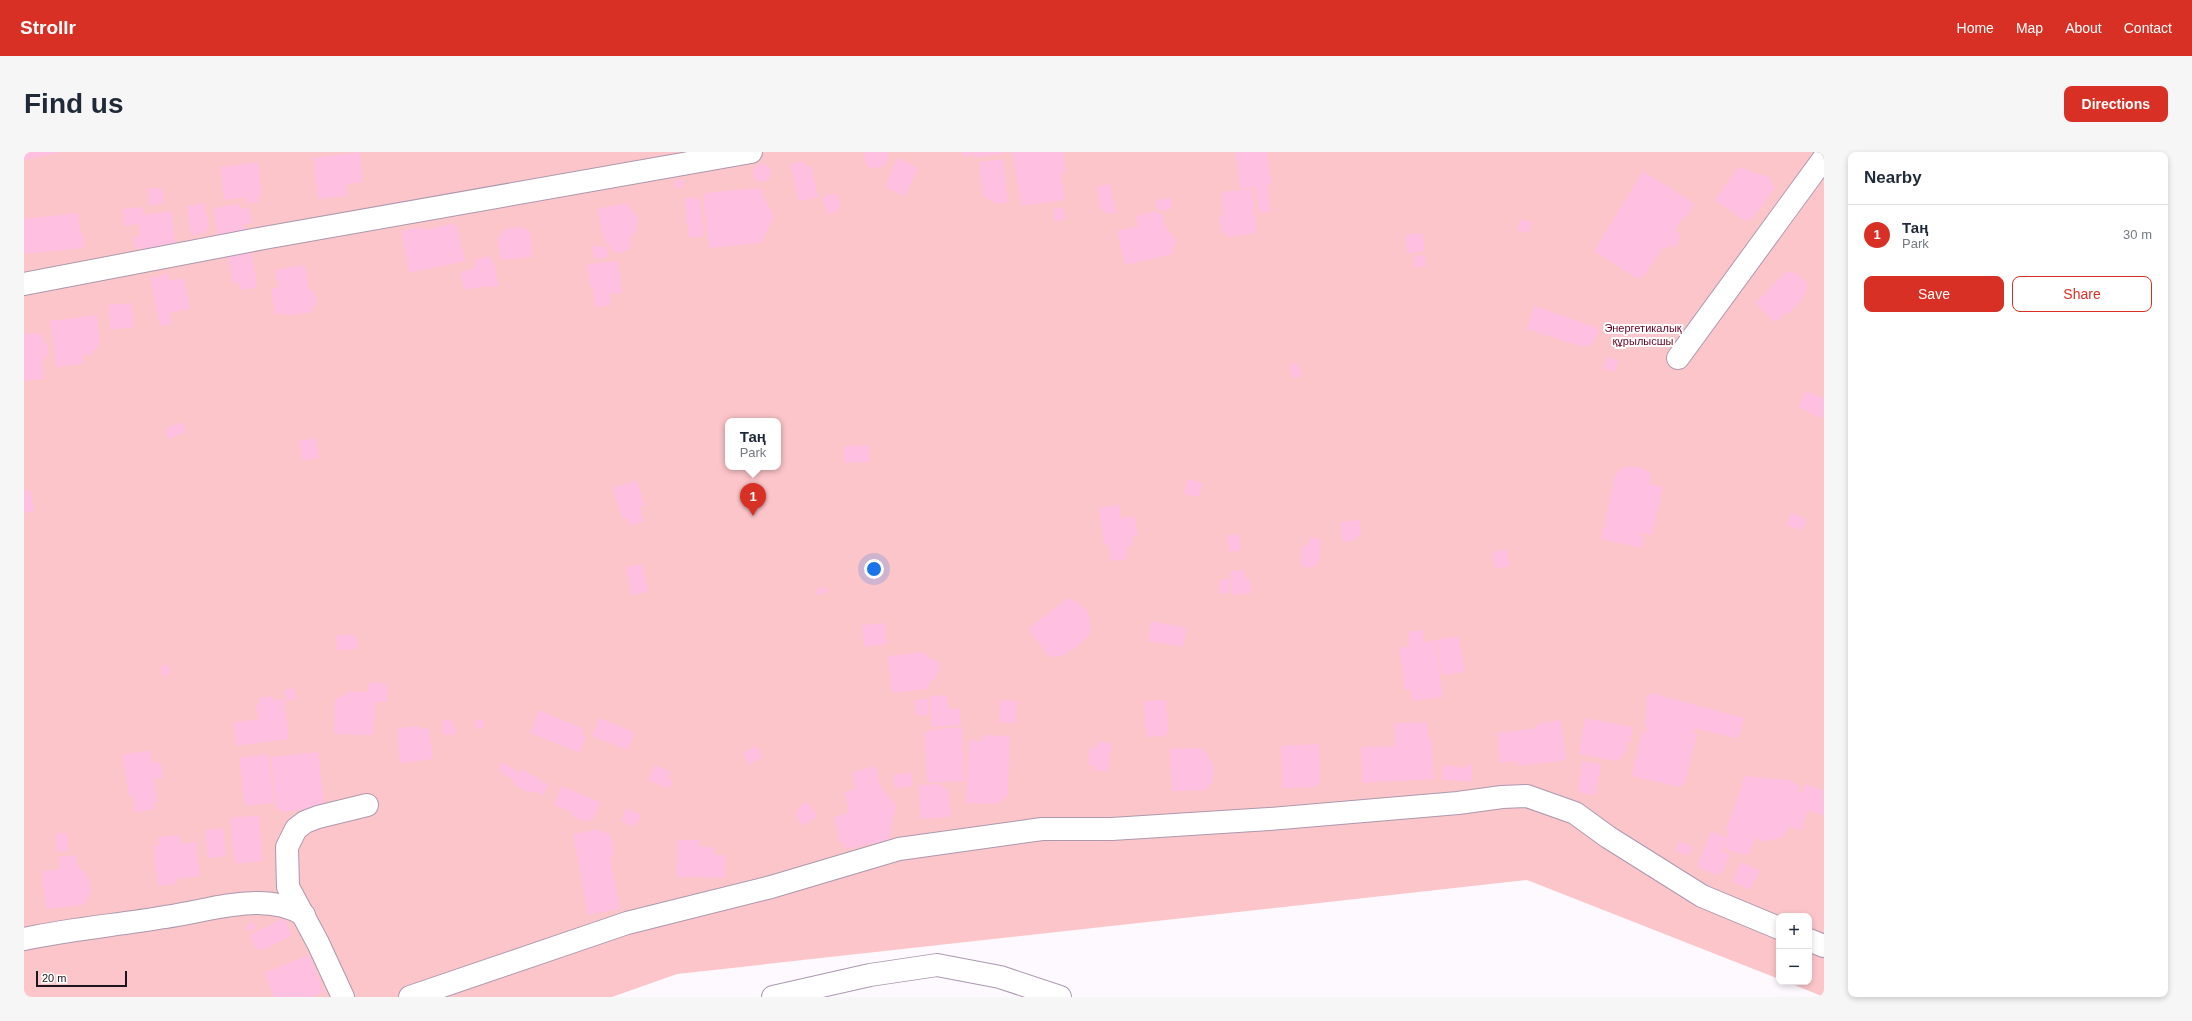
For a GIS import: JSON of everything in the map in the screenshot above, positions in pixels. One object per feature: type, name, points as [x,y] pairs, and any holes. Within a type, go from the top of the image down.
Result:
[{"type":"street","points":[[24,284],[264,238],[751,152]]},
{"type":"street","points":[[1678,358],[1824,158]]},
{"type":"street","points":[[410,997],[627,923],[771,887],[899,849],[1042,830],[1112,829],[1261,820],[1458,804],[1527,796],[1575,813],[1608,837],[1702,896],[1776,927]]},
{"type":"street","points":[[343,997],[304,915],[288,887],[287,847],[296,830],[305,822],[318,817],[367,805]]},
{"type":"street","points":[[24,939],[50,933],[166,917],[230,904],[259,903],[280,905],[294,909],[304,915]]},
{"type":"street","points":[[1812,941],[1824,946]]},
{"type":"street","points":[[773,997],[870,975],[937,965],[1000,977],[1060,997]]},
{"type":"green space","name":"Энергетикалық құрылысшы","points":[[24,152],[1824,152],[1824,997],[1794,985],[1812,985],[1812,913],[1776,913],[1776,978],[1527,880],[677,974],[612,997],[24,997]]},
{"type":"building","points":[[24,152],[59,152],[59,153],[24,160]]},
{"type":"building","points":[[360,152],[363,182],[346,184],[347,196],[318,199],[313,158]]},
{"type":"building","points":[[864,152],[887,152],[888,158],[884,166],[872,169],[866,165]]},
{"type":"building","points":[[962,152],[972,152],[972,155],[966,157]]},
{"type":"building","points":[[974,152],[1006,152],[1006,153],[974,158]]},
{"type":"building","points":[[1011,152],[1063,152],[1066,172],[1061,173],[1065,200],[1021,206],[1013,156]]},
{"type":"building","points":[[1235,152],[1267,152],[1272,184],[1267,185],[1271,212],[1259,213],[1255,187],[1240,189]]},
{"type":"building","points":[[897,158],[918,168],[905,196],[885,187]]},
{"type":"building","points":[[1003,159],[1008,202],[997,204],[982,195],[979,162]]},
{"type":"building","points":[[804,161],[805,167],[811,166],[818,197],[799,201],[790,164]]},
{"type":"building","points":[[258,162],[262,195],[258,195],[259,202],[247,204],[246,197],[224,200],[220,167]]},
{"type":"building","points":[[762,164],[768,167],[771,173],[768,179],[762,182],[756,179],[753,173],[756,167]]},
{"type":"building","points":[[1738,167],[1769,177],[1775,188],[1752,219],[1745,221],[1715,200]]},
{"type":"building","points":[[1643,171],[1695,204],[1686,217],[1683,217],[1675,231],[1680,234],[1678,243],[1675,246],[1663,248],[1642,278],[1636,278],[1594,251]]},
{"type":"building","points":[[677,180],[681,180],[683,184],[681,188],[677,188],[675,186],[675,182]]},
{"type":"building","points":[[1110,184],[1116,213],[1107,214],[1100,208],[1096,187]]},
{"type":"building","points":[[162,187],[165,203],[150,206],[147,189]]},
{"type":"building","points":[[760,188],[774,217],[761,243],[709,248],[703,193]]},
{"type":"building","points":[[1252,189],[1257,233],[1226,237],[1226,232],[1221,233],[1219,216],[1223,215],[1221,192]]},
{"type":"building","points":[[830,194],[836,194],[841,203],[838,211],[828,214],[822,198]]},
{"type":"building","points":[[694,197],[694,199],[699,198],[704,236],[689,238],[684,198]]},
{"type":"building","points":[[1171,197],[1173,208],[1161,211],[1157,209],[1155,201]]},
{"type":"building","points":[[204,203],[209,226],[205,233],[191,235],[187,206]]},
{"type":"building","points":[[627,203],[638,218],[637,230],[630,239],[631,245],[628,250],[621,253],[615,252],[610,248],[609,243],[605,244],[597,209]]},
{"type":"building","points":[[239,204],[240,209],[249,207],[252,223],[244,224],[245,231],[218,236],[213,208]]},
{"type":"building","points":[[143,207],[143,215],[171,211],[176,247],[142,251],[141,247],[134,248],[133,237],[140,236],[139,224],[124,226],[122,209]]},
{"type":"building","points":[[1064,208],[1065,220],[1054,221],[1053,209]]},
{"type":"building","points":[[1155,211],[1163,215],[1164,224],[1176,240],[1172,254],[1125,265],[1117,231],[1138,226],[1136,216]]},
{"type":"building","points":[[78,213],[80,233],[83,233],[85,248],[24,254],[24,219]]},
{"type":"building","points":[[1520,219],[1532,222],[1529,233],[1517,230]]},
{"type":"building","points":[[452,224],[457,226],[465,261],[409,273],[401,231],[423,227],[423,230]]},
{"type":"building","points":[[519,227],[530,231],[533,257],[500,260],[498,238],[506,229]]},
{"type":"building","points":[[1422,233],[1425,251],[1407,254],[1405,235]]},
{"type":"building","points":[[598,245],[598,247],[607,246],[609,257],[594,259],[592,246]]},
{"type":"building","points":[[251,250],[257,284],[255,288],[241,290],[240,283],[233,284],[227,254]]},
{"type":"building","points":[[1425,255],[1426,266],[1414,268],[1413,256]]},
{"type":"building","points":[[491,256],[499,286],[487,288],[487,286],[464,290],[460,272],[475,268],[474,260]]},
{"type":"building","points":[[618,261],[622,293],[609,294],[611,305],[595,307],[593,287],[590,287],[587,264]]},
{"type":"building","points":[[305,265],[309,291],[314,290],[317,306],[312,307],[313,312],[286,316],[285,313],[275,314],[271,289],[278,288],[275,270]]},
{"type":"building","points":[[1786,272],[1795,273],[1806,281],[1807,287],[1804,297],[1787,315],[1785,313],[1775,322],[1755,303]]},
{"type":"building","points":[[168,274],[169,281],[184,278],[190,309],[170,313],[172,324],[160,326],[150,278]]},
{"type":"building","points":[[132,303],[134,327],[110,330],[108,305]]},
{"type":"building","points":[[1534,306],[1595,327],[1599,331],[1596,338],[1591,345],[1583,347],[1527,329]]},
{"type":"building","points":[[97,315],[100,343],[97,349],[92,350],[93,354],[83,355],[84,364],[56,367],[50,321]]},
{"type":"building","points":[[40,333],[48,347],[47,356],[42,360],[44,379],[24,381],[24,334]]},
{"type":"building","points":[[1607,357],[1619,361],[1615,372],[1603,368]]},
{"type":"building","points":[[1298,363],[1302,376],[1293,379],[1289,365]]},
{"type":"building","points":[[1806,391],[1824,399],[1823,419],[1798,407]]},
{"type":"building","points":[[183,422],[186,432],[168,439],[165,429]]},
{"type":"building","points":[[316,438],[319,458],[302,461],[299,441]]},
{"type":"building","points":[[869,445],[870,462],[844,463],[844,446]]},
{"type":"building","points":[[1639,467],[1649,472],[1651,476],[1649,484],[1663,487],[1652,535],[1641,532],[1640,536],[1645,537],[1642,548],[1601,539],[1615,476],[1621,468]]},
{"type":"building","points":[[1188,479],[1203,483],[1199,497],[1184,494]]},
{"type":"building","points":[[637,480],[645,506],[640,507],[644,521],[630,526],[627,517],[622,518],[612,488]]},
{"type":"building","points":[[30,490],[35,511],[24,513],[24,491]]},
{"type":"building","points":[[1119,504],[1121,518],[1134,516],[1138,536],[1132,537],[1133,546],[1126,547],[1127,559],[1110,561],[1108,544],[1104,545],[1099,508]]},
{"type":"building","points":[[1791,513],[1806,519],[1806,524],[1800,530],[1786,525]]},
{"type":"building","points":[[1360,520],[1361,534],[1352,541],[1342,542],[1340,522]]},
{"type":"building","points":[[1239,534],[1241,550],[1229,552],[1227,535]]},
{"type":"building","points":[[1309,537],[1321,539],[1319,562],[1314,567],[1303,567],[1300,561],[1302,545],[1308,546]]},
{"type":"building","points":[[1507,549],[1510,566],[1495,569],[1492,552]]},
{"type":"building","points":[[643,564],[648,592],[631,595],[626,567]]},
{"type":"building","points":[[1244,570],[1245,579],[1250,579],[1251,593],[1233,595],[1230,571]]},
{"type":"building","points":[[1220,579],[1230,579],[1230,593],[1220,593]]},
{"type":"building","points":[[824,586],[828,591],[819,596],[816,591]]},
{"type":"building","points":[[1068,598],[1078,603],[1087,611],[1090,619],[1090,634],[1074,649],[1061,656],[1049,657],[1028,629]]},
{"type":"building","points":[[1151,621],[1187,628],[1183,647],[1148,641]]},
{"type":"building","points":[[885,623],[887,644],[864,647],[862,625]]},
{"type":"building","points":[[1423,630],[1424,642],[1435,640],[1443,697],[1413,701],[1411,690],[1405,690],[1399,648],[1410,646],[1407,632]]},
{"type":"building","points":[[354,634],[359,644],[357,649],[337,650],[336,635]]},
{"type":"building","points":[[1459,636],[1465,672],[1442,675],[1436,640]]},
{"type":"building","points":[[924,652],[929,659],[934,659],[938,662],[940,668],[936,678],[932,680],[927,689],[892,693],[888,656]]},
{"type":"building","points":[[169,665],[170,675],[162,676],[160,666]]},
{"type":"building","points":[[369,682],[387,683],[387,702],[375,702],[374,732],[372,735],[334,734],[335,700],[351,691],[368,692]]},
{"type":"building","points":[[294,688],[297,699],[286,701],[284,690]]},
{"type":"building","points":[[1651,693],[1744,718],[1739,737],[1734,738],[1695,728],[1693,733],[1697,734],[1685,783],[1680,787],[1632,776],[1642,732],[1646,733],[1647,729],[1645,723],[1647,697]]},
{"type":"building","points":[[947,695],[949,709],[960,708],[961,725],[932,727],[930,696]]},
{"type":"building","points":[[273,696],[273,700],[284,699],[289,739],[236,746],[233,723],[258,719],[255,704],[260,703],[259,698]]},
{"type":"building","points":[[928,699],[929,715],[916,716],[915,700]]},
{"type":"building","points":[[1000,700],[1017,701],[1016,723],[999,723]]},
{"type":"building","points":[[1166,700],[1168,731],[1165,736],[1146,737],[1144,701]]},
{"type":"building","points":[[539,710],[584,729],[582,734],[586,736],[580,753],[530,733]]},
{"type":"building","points":[[599,718],[635,733],[628,750],[592,736]]},
{"type":"building","points":[[1585,718],[1633,727],[1630,742],[1626,742],[1627,748],[1621,758],[1616,761],[1579,754]]},
{"type":"building","points":[[443,720],[453,721],[452,726],[456,726],[455,735],[442,734]]},
{"type":"building","points":[[484,720],[484,728],[476,729],[475,721]]},
{"type":"building","points":[[1561,720],[1566,757],[1562,761],[1517,766],[1517,761],[1500,763],[1497,733],[1532,729],[1541,723]]},
{"type":"building","points":[[1427,722],[1429,740],[1432,740],[1434,779],[1362,783],[1361,747],[1395,746],[1395,723]]},
{"type":"building","points":[[419,726],[420,729],[429,728],[433,759],[400,763],[397,728]]},
{"type":"building","points":[[962,727],[965,781],[927,783],[924,733],[934,729]]},
{"type":"building","points":[[983,735],[1010,736],[1008,795],[997,804],[966,803],[969,740],[983,741]]},
{"type":"building","points":[[1098,741],[1112,743],[1108,772],[1094,770],[1095,766],[1088,765],[1090,747],[1097,748]]},
{"type":"building","points":[[1319,744],[1320,783],[1315,787],[1282,788],[1281,746]]},
{"type":"building","points":[[756,746],[763,757],[749,765],[743,753]]},
{"type":"building","points":[[1203,748],[1214,766],[1212,783],[1205,790],[1172,791],[1170,749]]},
{"type":"building","points":[[150,750],[152,763],[161,762],[163,778],[154,780],[158,802],[154,802],[155,809],[135,813],[133,796],[129,796],[122,755]]},
{"type":"building","points":[[318,752],[325,807],[283,812],[276,807],[271,757]]},
{"type":"building","points":[[268,754],[274,803],[245,806],[239,758]]},
{"type":"building","points":[[1582,761],[1601,764],[1596,795],[1578,792]]},
{"type":"building","points":[[502,762],[520,773],[514,781],[498,770]]},
{"type":"building","points":[[655,765],[671,772],[668,779],[673,781],[669,789],[648,780]]},
{"type":"building","points":[[1443,765],[1466,768],[1466,765],[1473,765],[1471,782],[1442,779]]},
{"type":"building","points":[[876,766],[879,783],[896,806],[889,840],[846,849],[844,842],[840,843],[834,817],[849,813],[844,792],[856,789],[852,772]]},
{"type":"building","points":[[522,769],[549,785],[542,796],[536,792],[527,792],[513,784]]},
{"type":"building","points":[[911,772],[913,786],[895,789],[893,775]]},
{"type":"building","points":[[1745,776],[1789,780],[1800,786],[1797,792],[1802,793],[1805,784],[1823,790],[1824,816],[1808,810],[1801,831],[1790,826],[1782,837],[1764,842],[1756,838],[1749,854],[1742,855],[1723,848],[1729,831],[1726,829]]},
{"type":"building","points":[[939,784],[949,790],[951,817],[921,819],[918,785]]},
{"type":"building","points":[[561,786],[600,802],[593,820],[584,821],[572,816],[573,813],[554,805]]},
{"type":"building","points":[[807,801],[817,816],[803,826],[795,814],[799,811],[797,809]]},
{"type":"building","points":[[626,808],[641,815],[635,827],[621,821]]},
{"type":"building","points":[[259,815],[263,860],[239,864],[234,860],[230,818]]},
{"type":"building","points":[[223,828],[226,856],[208,858],[205,830]]},
{"type":"building","points":[[597,829],[611,835],[615,855],[610,856],[620,909],[588,915],[573,834]]},
{"type":"building","points":[[1711,831],[1726,838],[1721,851],[1730,854],[1723,872],[1717,875],[1697,867]]},
{"type":"building","points":[[67,833],[69,851],[57,852],[55,834]]},
{"type":"building","points":[[180,835],[181,844],[196,842],[200,876],[177,879],[177,884],[158,886],[153,846],[159,846],[158,837]]},
{"type":"building","points":[[677,840],[699,840],[699,846],[714,847],[714,855],[726,855],[725,878],[676,877]]},
{"type":"building","points":[[1679,841],[1693,847],[1688,856],[1675,850]]},
{"type":"building","points":[[76,855],[77,866],[84,871],[89,880],[91,890],[88,899],[83,905],[46,909],[41,871],[60,869],[58,857]]},
{"type":"building","points":[[1741,862],[1760,871],[1750,890],[1732,881]]},
{"type":"building","points":[[284,918],[292,935],[263,950],[255,948],[250,935]]},
{"type":"building","points":[[253,922],[256,928],[248,932],[246,926]]},
{"type":"building","points":[[309,955],[324,992],[311,997],[274,997],[264,973]]},
{"type":"place","name":"Таң","points":[[753,516]]}]
